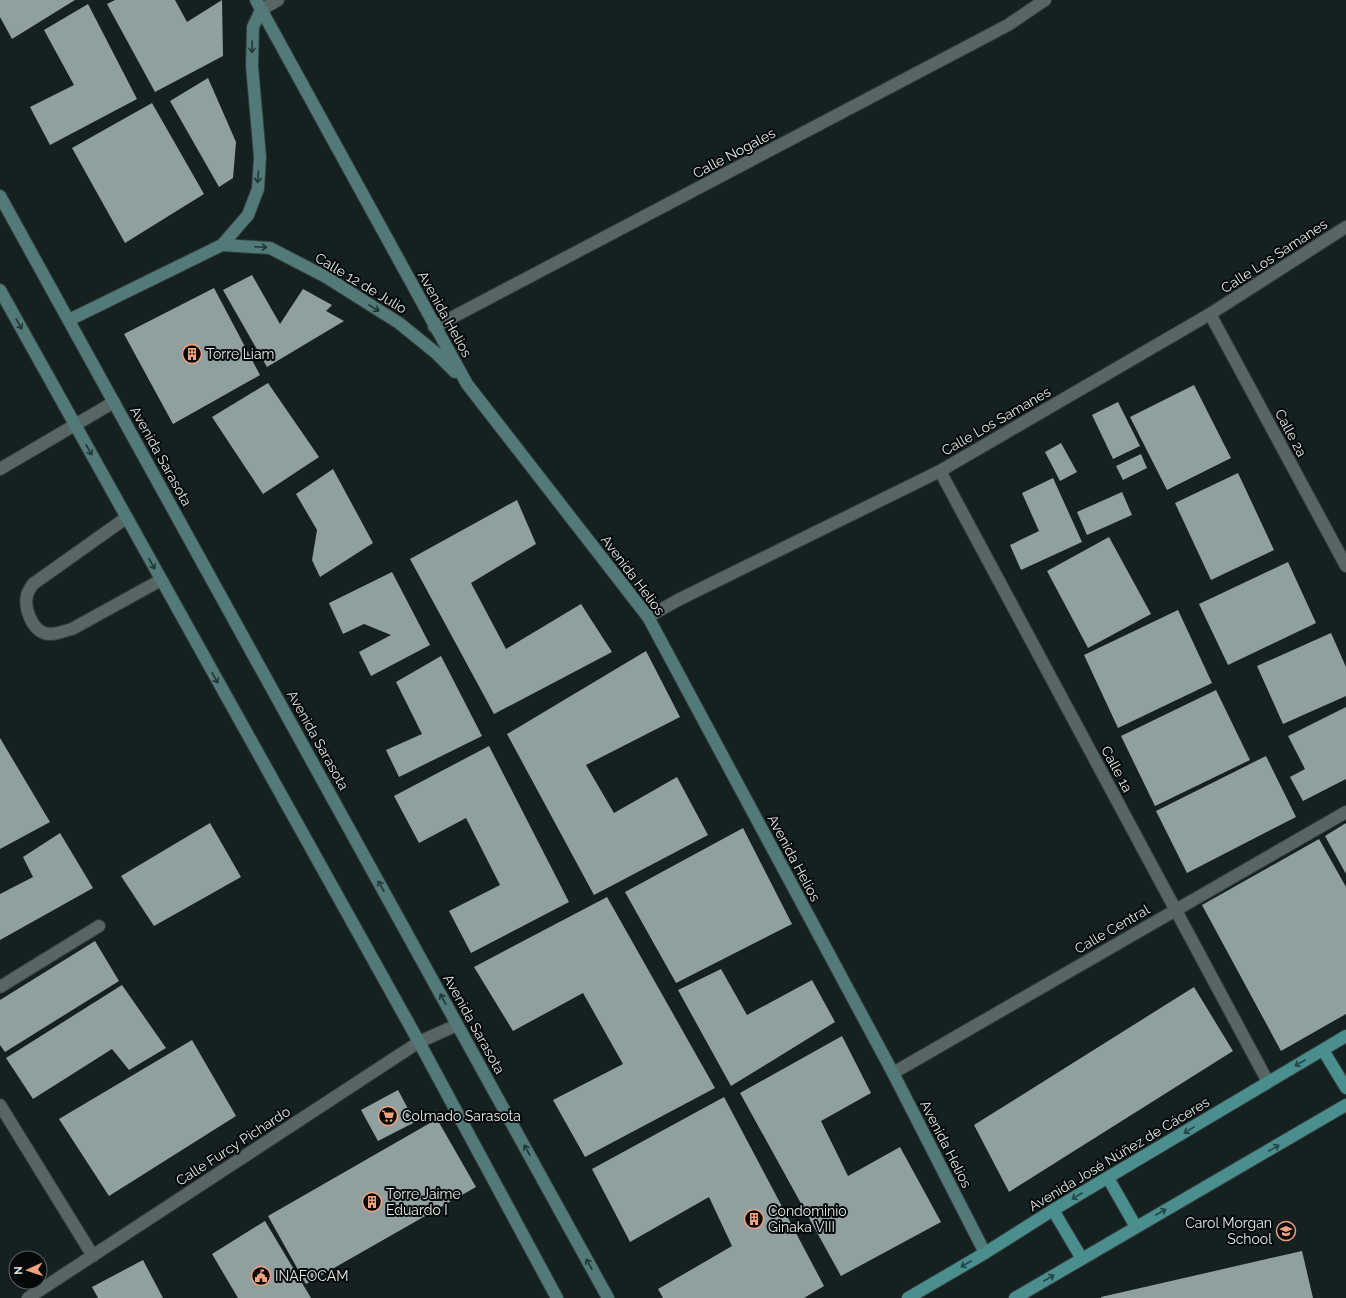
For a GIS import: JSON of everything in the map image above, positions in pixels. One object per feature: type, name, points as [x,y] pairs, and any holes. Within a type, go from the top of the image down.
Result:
[{"type":"main road","name":"Calle 12 de Julio","points":[[69,320],[222,246],[248,216],[258,189],[260,157],[252,66],[253,28],[258,5]]},
{"type":"main road","name":"Avenida Helios","points":[[258,5],[434,327],[467,384],[648,617],[893,1073],[985,1253]]},
{"type":"main road","name":"Avenida Sarasota","points":[[0,196],[608,1298]]},
{"type":"main road","name":"Calle 12 de Julio","points":[[222,246],[270,248],[326,277],[400,323],[436,353],[467,384]]},
{"type":"main road","points":[[0,290],[74,426],[419,1042],[557,1298]]},
{"type":"main road","name":"Avenida José Núñez de Cáceres","points":[[908,1298],[1346,1036]]},
{"type":"main road","points":[[1323,1050],[1346,1088]]},
{"type":"main road","points":[[1015,1298],[1346,1106]]},
{"type":"main road","points":[[1108,1178],[1136,1227]]},
{"type":"main road","points":[[1053,1210],[1082,1259]]},
{"type":"street","points":[[258,5],[278,0]]},
{"type":"street","name":"Calle Nogales","points":[[434,327],[1008,26],[1045,0]]},
{"type":"street","name":"Calle Los Samanes","points":[[648,617],[940,471],[1210,314],[1346,227]]},
{"type":"street","name":"Calle 2a","points":[[1210,314],[1346,566]]},
{"type":"street","points":[[0,469],[114,402]]},
{"type":"street","name":"Calle 1a","points":[[940,471],[1268,1082]]},
{"type":"street","points":[[126,518],[33,584],[27,593],[26,603],[29,615],[36,627],[44,633],[57,634],[72,629],[161,580]]},
{"type":"street","name":"Calle Central","points":[[893,1073],[1346,812]]},
{"type":"street","points":[[0,987],[99,926]]},
{"type":"street","name":"Calle Furcy Pichardo","points":[[28,1298],[419,1042],[457,1025]]},
{"type":"street","points":[[0,1105],[93,1256]]},
{"type":"building","points":[[0,0],[75,0],[12,39],[0,17]]},
{"type":"building","points":[[115,0],[175,0],[187,22],[222,0],[223,56],[155,92],[107,4]]},
{"type":"building","points":[[88,4],[137,99],[50,145],[30,107],[74,85],[44,30]]},
{"type":"building","points":[[208,78],[236,142],[233,178],[219,187],[170,101]]},
{"type":"building","points":[[152,103],[204,194],[125,243],[72,148]]},
{"type":"building","points":[[252,275],[280,324],[303,289],[332,305],[326,311],[344,321],[267,367],[223,290]]},
{"type":"building","name":"Torre Liam","points":[[214,288],[260,375],[173,424],[124,334]]},
{"type":"building","points":[[268,383],[319,457],[263,494],[212,417]]},
{"type":"building","points":[[1194,385],[1231,458],[1167,490],[1130,417]]},
{"type":"building","points":[[1118,402],[1140,446],[1113,459],[1092,415]]},
{"type":"building","points":[[1061,443],[1077,472],[1060,481],[1045,452]]},
{"type":"building","points":[[1141,454],[1147,468],[1123,480],[1116,466]]},
{"type":"building","points":[[333,469],[373,543],[320,577],[312,560],[317,530],[296,494]]},
{"type":"building","points":[[1238,473],[1274,550],[1211,580],[1175,503]]},
{"type":"building","points":[[1053,478],[1082,542],[1021,570],[1010,545],[1039,531],[1022,493]]},
{"type":"building","points":[[1122,492],[1132,515],[1087,535],[1077,512]]},
{"type":"building","points":[[517,500],[536,544],[471,583],[506,649],[581,604],[612,652],[494,714],[410,559]]},
{"type":"building","points":[[1109,537],[1151,614],[1088,648],[1047,571]]},
{"type":"building","points":[[1288,562],[1316,623],[1228,665],[1199,604]]},
{"type":"building","points":[[392,572],[430,645],[371,676],[359,652],[391,635],[364,624],[343,634],[329,603]]},
{"type":"building","points":[[1178,610],[1212,683],[1118,728],[1084,655]]},
{"type":"building","points":[[1331,633],[1346,667],[1346,696],[1283,724],[1257,666]]},
{"type":"building","points":[[646,651],[680,717],[586,765],[614,813],[677,777],[708,835],[594,895],[507,734]]},
{"type":"building","points":[[441,656],[482,736],[399,777],[386,750],[422,734],[396,682]]},
{"type":"building","points":[[1216,690],[1250,760],[1155,806],[1121,736]]},
{"type":"building","points":[[1346,707],[1346,779],[1303,801],[1290,777],[1305,769],[1288,736]]},
{"type":"building","points":[[0,738],[50,822],[0,849]]},
{"type":"building","points":[[489,746],[569,902],[471,953],[449,911],[500,885],[466,818],[419,843],[394,796]]},
{"type":"building","points":[[1266,756],[1296,817],[1187,873],[1156,811]]},
{"type":"building","points":[[210,823],[241,877],[154,926],[121,876]]},
{"type":"building","points":[[1346,823],[1346,874],[1325,836]]},
{"type":"building","points":[[743,828],[792,924],[676,983],[625,892]]},
{"type":"building","points":[[60,833],[93,888],[0,940],[0,894],[33,877],[23,857]]},
{"type":"building","points":[[1319,839],[1346,887],[1346,1014],[1281,1051],[1202,905]]},
{"type":"building","points":[[607,897],[715,1088],[585,1157],[553,1100],[623,1064],[583,993],[513,1031],[474,967]]},
{"type":"building","points":[[95,941],[119,981],[5,1052],[0,1045],[0,1000]]},
{"type":"building","points":[[721,969],[747,1015],[812,980],[835,1022],[731,1086],[678,990]]},
{"type":"building","points":[[122,985],[166,1048],[129,1070],[112,1049],[33,1099],[6,1058]]},
{"type":"building","points":[[1194,987],[1233,1051],[1009,1192],[974,1125]]},
{"type":"building","points":[[842,1036],[871,1093],[821,1121],[848,1176],[900,1147],[941,1222],[841,1276],[740,1093]]},
{"type":"building","points":[[192,1040],[236,1116],[109,1196],[59,1119]]},
{"type":"building","name":"Colmado Sarasota","points":[[398,1090],[415,1122],[378,1141],[361,1110]]},
{"type":"building","name":"Condominio Ginaka VIII","points":[[724,1097],[824,1286],[804,1298],[663,1298],[658,1289],[732,1246],[709,1197],[630,1242],[592,1169]]},
{"type":"building","name":"Torre Jaime Eduardo I","points":[[437,1119],[476,1187],[306,1284],[268,1216]]},
{"type":"building","name":"INAFOCAM","points":[[265,1221],[311,1298],[238,1298],[212,1254]]},
{"type":"building","points":[[1302,1251],[1313,1298],[1101,1298],[1101,1297]]},
{"type":"building","points":[[143,1260],[163,1298],[98,1298],[92,1287]]},
{"type":"place","name":"Torre Liam","points":[[192,354]]},
{"type":"place","name":"Colmado Sarasota","points":[[388,1116]]},
{"type":"place","name":"Torre Jaime Eduardo I","points":[[372,1202]]},
{"type":"place","name":"Condominio Ginaka VIII","points":[[754,1219]]},
{"type":"place","name":"Carol Morgan School","points":[[1286,1231]]},
{"type":"place","name":"INAFOCAM","points":[[261,1276]]}]
